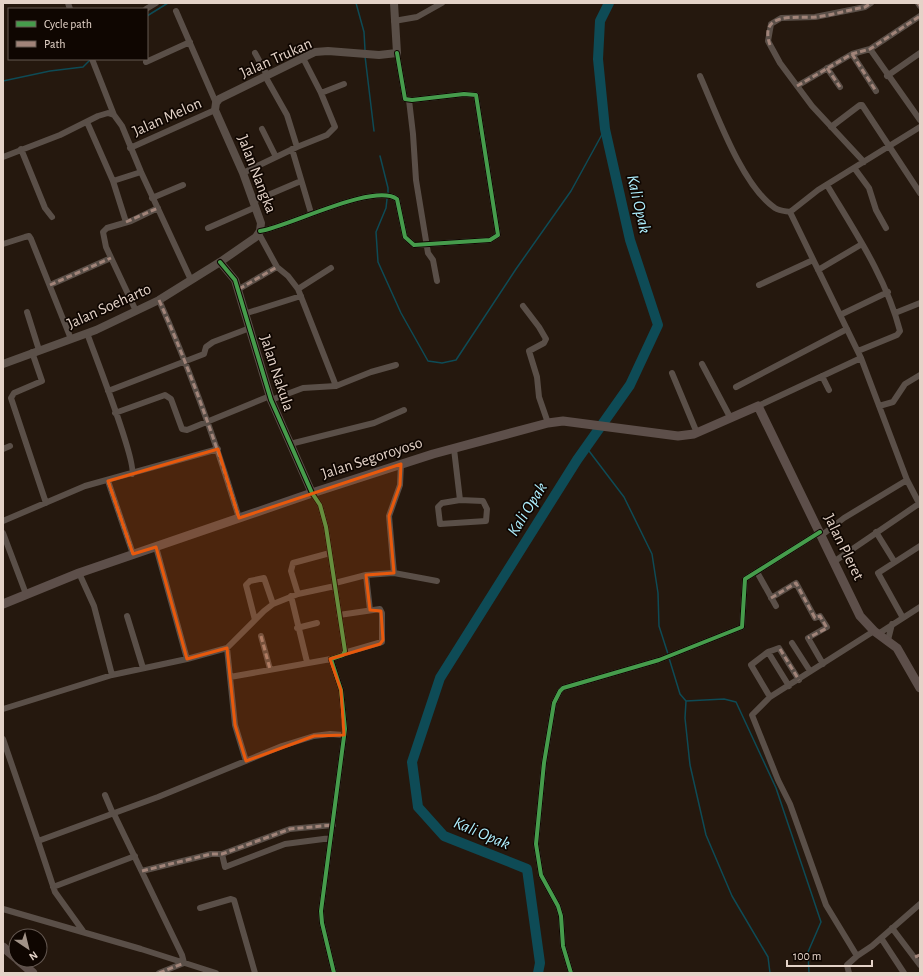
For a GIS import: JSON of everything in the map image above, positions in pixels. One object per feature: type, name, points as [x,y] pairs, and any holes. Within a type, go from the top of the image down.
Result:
[{"type":"main road","name":"Jalan Segoroyoso","points":[[3,604],[79,573],[312,493],[401,464],[548,423],[563,421],[667,436],[678,436],[697,432],[758,406]]},
{"type":"main road","name":"Jalan Pleret","points":[[758,406],[835,561],[860,616],[876,633],[888,640],[897,648],[920,688]]},
{"type":"street","points":[[336,386],[302,296],[288,276],[277,267],[259,232],[276,227],[310,213],[360,198],[383,196],[395,197],[398,202],[400,222],[405,237],[414,245],[426,246],[490,240],[498,235],[498,226],[482,138],[476,95],[464,94],[409,100],[403,96],[397,53],[394,3]]},
{"type":"street","points":[[394,21],[417,17],[442,3]]},
{"type":"street","points":[[864,162],[831,127],[797,86],[770,45],[768,33],[771,24],[781,18],[815,17],[865,7],[871,3]]},
{"type":"street","points":[[176,11],[216,107]]},
{"type":"street","points":[[797,86],[852,54],[870,49],[920,16]]},
{"type":"street","points":[[146,62],[190,42]]},
{"type":"street","points":[[870,49],[887,76],[920,120]]},
{"type":"street","name":"Jalan Trukan","points":[[216,107],[220,99],[315,52],[350,52],[379,55],[397,53]]},
{"type":"street","points":[[255,53],[287,115],[301,181],[310,213]]},
{"type":"street","points":[[887,76],[920,53]]},
{"type":"street","points":[[852,54],[876,91]]},
{"type":"street","points":[[243,173],[295,148],[327,135],[335,127],[321,93],[303,58]]},
{"type":"street","points":[[92,60],[114,115],[122,126],[152,198],[191,280]]},
{"type":"street","points":[[827,68],[840,87]]},
{"type":"street","points":[[700,76],[733,151],[745,172],[768,202],[781,211],[790,212],[827,185],[920,127]]},
{"type":"street","points":[[321,93],[344,84]]},
{"type":"street","points":[[409,100],[416,180],[426,246],[428,255],[433,261],[437,280]]},
{"type":"street","points":[[831,127],[862,105],[920,192]]},
{"type":"street","name":"Jalan Melon","points":[[130,148],[216,107]]},
{"type":"street","name":"Jalan Nangka","points":[[216,107],[243,173],[261,223],[259,232],[220,262]]},
{"type":"street","points":[[3,158],[21,149],[60,135],[98,116],[108,113],[114,115]]},
{"type":"street","points":[[87,122],[113,181],[126,222]]},
{"type":"street","points":[[262,129],[276,157]]},
{"type":"street","points":[[21,149],[44,208],[52,217]]},
{"type":"street","points":[[855,168],[869,188],[876,210],[886,228]]},
{"type":"street","points":[[113,181],[141,172]]},
{"type":"street","points":[[208,228],[301,181]]},
{"type":"street","points":[[152,198],[183,185]]},
{"type":"street","points":[[827,185],[888,292],[900,331],[898,334],[858,351]]},
{"type":"street","points":[[136,311],[106,247],[103,232],[107,228],[126,222],[158,208]]},
{"type":"street","points":[[790,212],[858,351],[907,480],[920,504],[876,532],[835,561]]},
{"type":"street","points":[[3,244],[28,236],[50,285],[71,339]]},
{"type":"street","points":[[818,270],[862,244]]},
{"type":"street","points":[[50,285],[111,258]]},
{"type":"street","points":[[759,285],[813,260]]},
{"type":"street","name":"Jalan Soeharto","points":[[3,364],[87,333],[136,311],[159,300],[220,262]]},
{"type":"street","name":"Jalan Nakula","points":[[220,262],[235,280],[239,289],[270,398],[312,493]]},
{"type":"street","points":[[239,289],[277,267]]},
{"type":"street","points":[[298,289],[331,268]]},
{"type":"street","points":[[840,315],[888,292]]},
{"type":"street","points":[[246,313],[302,296]]},
{"type":"street","points":[[159,300],[186,361],[208,420],[240,518]]},
{"type":"street","points":[[895,313],[920,303]]},
{"type":"street","points":[[523,306],[546,339],[544,343],[529,351],[537,377],[539,397],[548,423]]},
{"type":"street","points":[[27,312],[42,381],[14,393],[11,398],[46,504]]},
{"type":"street","points":[[108,391],[204,354],[206,347],[213,342],[250,328]]},
{"type":"street","points":[[736,387],[847,329]]},
{"type":"street","points":[[87,333],[116,413],[133,467],[132,474]]},
{"type":"street","points":[[758,406],[861,358]]},
{"type":"street","points":[[702,364],[730,418]]},
{"type":"street","points":[[116,413],[165,395],[171,399],[184,430],[270,398],[303,388],[336,386],[371,372],[396,365]]},
{"type":"street","points":[[672,373],[697,432]]},
{"type":"street","points":[[879,406],[893,402],[905,384],[920,375]]},
{"type":"street","points":[[822,376],[829,390]]},
{"type":"street","points":[[290,444],[374,423],[404,410]]},
{"type":"street","points":[[3,449],[10,446]]},
{"type":"street","points":[[3,521],[46,504],[85,486],[218,449]]},
{"type":"street","points":[[454,449],[460,500]]},
{"type":"street","points":[[394,573],[388,516],[400,485],[401,464]]},
{"type":"street","points":[[108,480],[133,554]]},
{"type":"street","points":[[571,973],[563,946],[561,916],[558,906],[541,875],[536,844],[544,763],[554,703],[560,691],[563,688],[659,660],[742,627],[744,581],[748,575],[757,572],[821,534],[844,518],[907,480]]},
{"type":"street","points":[[312,493],[322,512],[335,584],[344,653]]},
{"type":"street","points":[[460,500],[483,501],[487,509],[486,521],[440,524],[438,507],[442,503],[460,500]]},
{"type":"street","points":[[876,532],[894,562]]},
{"type":"street","points":[[3,533],[26,594]]},
{"type":"street","points":[[903,618],[878,575],[879,571],[920,546]]},
{"type":"street","points":[[156,547],[187,659]]},
{"type":"street","points":[[298,594],[291,571],[293,563],[330,553]]},
{"type":"street","points":[[757,572],[776,606]]},
{"type":"street","points":[[79,573],[94,606],[112,675]]},
{"type":"street","points":[[3,709],[112,675],[187,659],[227,648],[273,604],[291,596],[366,575],[394,573],[437,581]]},
{"type":"street","points":[[366,575],[370,610]]},
{"type":"street","points":[[255,620],[246,585],[250,581],[264,578],[273,604]]},
{"type":"street","points":[[771,598],[796,583],[815,618],[820,616],[827,627],[808,638],[823,664]]},
{"type":"street","points":[[291,596],[307,662]]},
{"type":"street","points":[[857,956],[826,904],[790,804],[778,780],[752,715],[770,697],[799,680],[810,671],[903,618],[920,606]]},
{"type":"street","points":[[230,677],[270,668],[331,659],[344,653],[382,642],[384,637],[380,609],[339,615]]},
{"type":"street","points":[[127,616],[143,668]]},
{"type":"street","points":[[298,628],[318,623]]},
{"type":"street","points":[[888,640],[892,624]]},
{"type":"street","points":[[261,636],[270,668]]},
{"type":"street","points":[[792,643],[810,671]]},
{"type":"street","points":[[227,648],[235,725],[246,761]]},
{"type":"street","points":[[770,697],[751,665],[768,652],[779,648],[799,680]]},
{"type":"street","points":[[768,652],[789,686]]},
{"type":"street","points":[[331,659],[341,690],[345,722],[321,912],[322,923],[334,973]]},
{"type":"street","points":[[38,841],[113,814],[246,761],[314,736],[330,734],[344,735]]},
{"type":"street","points":[[3,739],[6,758],[38,841],[55,892],[83,932]]},
{"type":"street","points":[[105,795],[178,944],[184,963]]},
{"type":"street","points":[[142,871],[212,854],[222,854],[290,828],[333,825]]},
{"type":"street","points":[[222,854],[225,867],[285,844],[331,838]]},
{"type":"street","points":[[53,887],[135,856]]},
{"type":"street","points":[[200,908],[231,899],[234,900],[255,973]]},
{"type":"street","points":[[848,973],[846,965],[882,938],[920,904]]},
{"type":"street","points":[[3,909],[216,973]]},
{"type":"street","points":[[892,928],[918,956],[920,964]]},
{"type":"street","points":[[882,938],[904,973]]},
{"type":"street","points":[[159,973],[184,963]]},
{"type":"highlighted area","points":[[218,449],[239,518],[401,464],[400,485],[389,516],[394,573],[366,575],[370,610],[381,611],[383,640],[380,644],[330,659],[341,690],[344,735],[314,736],[246,761],[235,725],[227,648],[187,659],[156,547],[133,554],[108,481]]},
{"type":"waterway","points":[[148,15],[168,3]]},
{"type":"waterway","points":[[356,3],[364,32],[365,50]]},
{"type":"waterway","name":"Kali Opak","points":[[538,973],[540,963],[527,869],[444,836],[418,807],[412,762],[440,678],[577,460],[630,385],[658,325],[630,240],[605,129],[598,59],[600,21],[609,3]]},
{"type":"waterway","points":[[365,56],[374,131]]},
{"type":"waterway","points":[[3,81],[50,71],[83,67],[90,60]]},
{"type":"waterway","points":[[387,199],[386,208],[376,232],[378,262],[401,313],[428,361],[442,363],[456,360],[516,269],[571,191],[605,129]]},
{"type":"waterway","points":[[380,156],[388,188],[388,195]]},
{"type":"waterway","points":[[586,447],[624,497],[652,554],[658,593],[659,626],[668,654]]},
{"type":"waterway","points":[[669,658],[680,694],[686,701],[685,718],[690,765],[706,835],[732,896],[768,957],[770,973]]},
{"type":"waterway","points":[[686,701],[724,699],[736,702],[776,788],[821,922],[808,952],[809,973]]},
{"type":"marked path","points":[[770,45],[768,34],[770,26],[775,21],[790,18],[828,15],[865,7],[871,3]]},
{"type":"marked path","points":[[797,86],[852,54],[870,49],[920,16]]},
{"type":"marked path","points":[[852,54],[876,91]]},
{"type":"marked path","points":[[827,68],[840,87]]},
{"type":"marked path","points":[[126,222],[158,208]]},
{"type":"marked path","points":[[50,285],[111,258]]},
{"type":"marked path","points":[[239,289],[277,267]]},
{"type":"marked path","points":[[159,300],[182,354],[202,408],[239,518]]},
{"type":"marked path","points":[[108,481],[133,554]]},
{"type":"marked path","points":[[771,598],[796,583],[815,618],[820,616],[827,628],[808,638]]},
{"type":"marked path","points":[[261,636],[270,669]]},
{"type":"marked path","points":[[780,649],[799,680]]},
{"type":"marked path","points":[[142,871],[211,854],[222,854],[290,829],[333,825]]},
{"type":"marked path","points":[[915,957],[920,955]]},
{"type":"marked path","points":[[159,973],[184,963]]},
{"type":"cycle path","points":[[260,231],[273,228],[330,207],[370,196],[386,195],[397,199],[405,237],[414,245],[490,240],[498,235],[476,95],[464,94],[412,100],[405,99],[397,53]]},
{"type":"cycle path","points":[[220,262],[235,280],[271,400],[312,493],[320,505],[326,527],[345,651],[343,655],[331,659],[341,690],[345,729],[321,911],[322,923],[334,973]]},
{"type":"cycle path","points":[[571,973],[563,946],[561,916],[558,906],[541,875],[536,844],[544,763],[554,703],[560,691],[563,688],[659,660],[742,627],[745,579],[820,532]]}]
